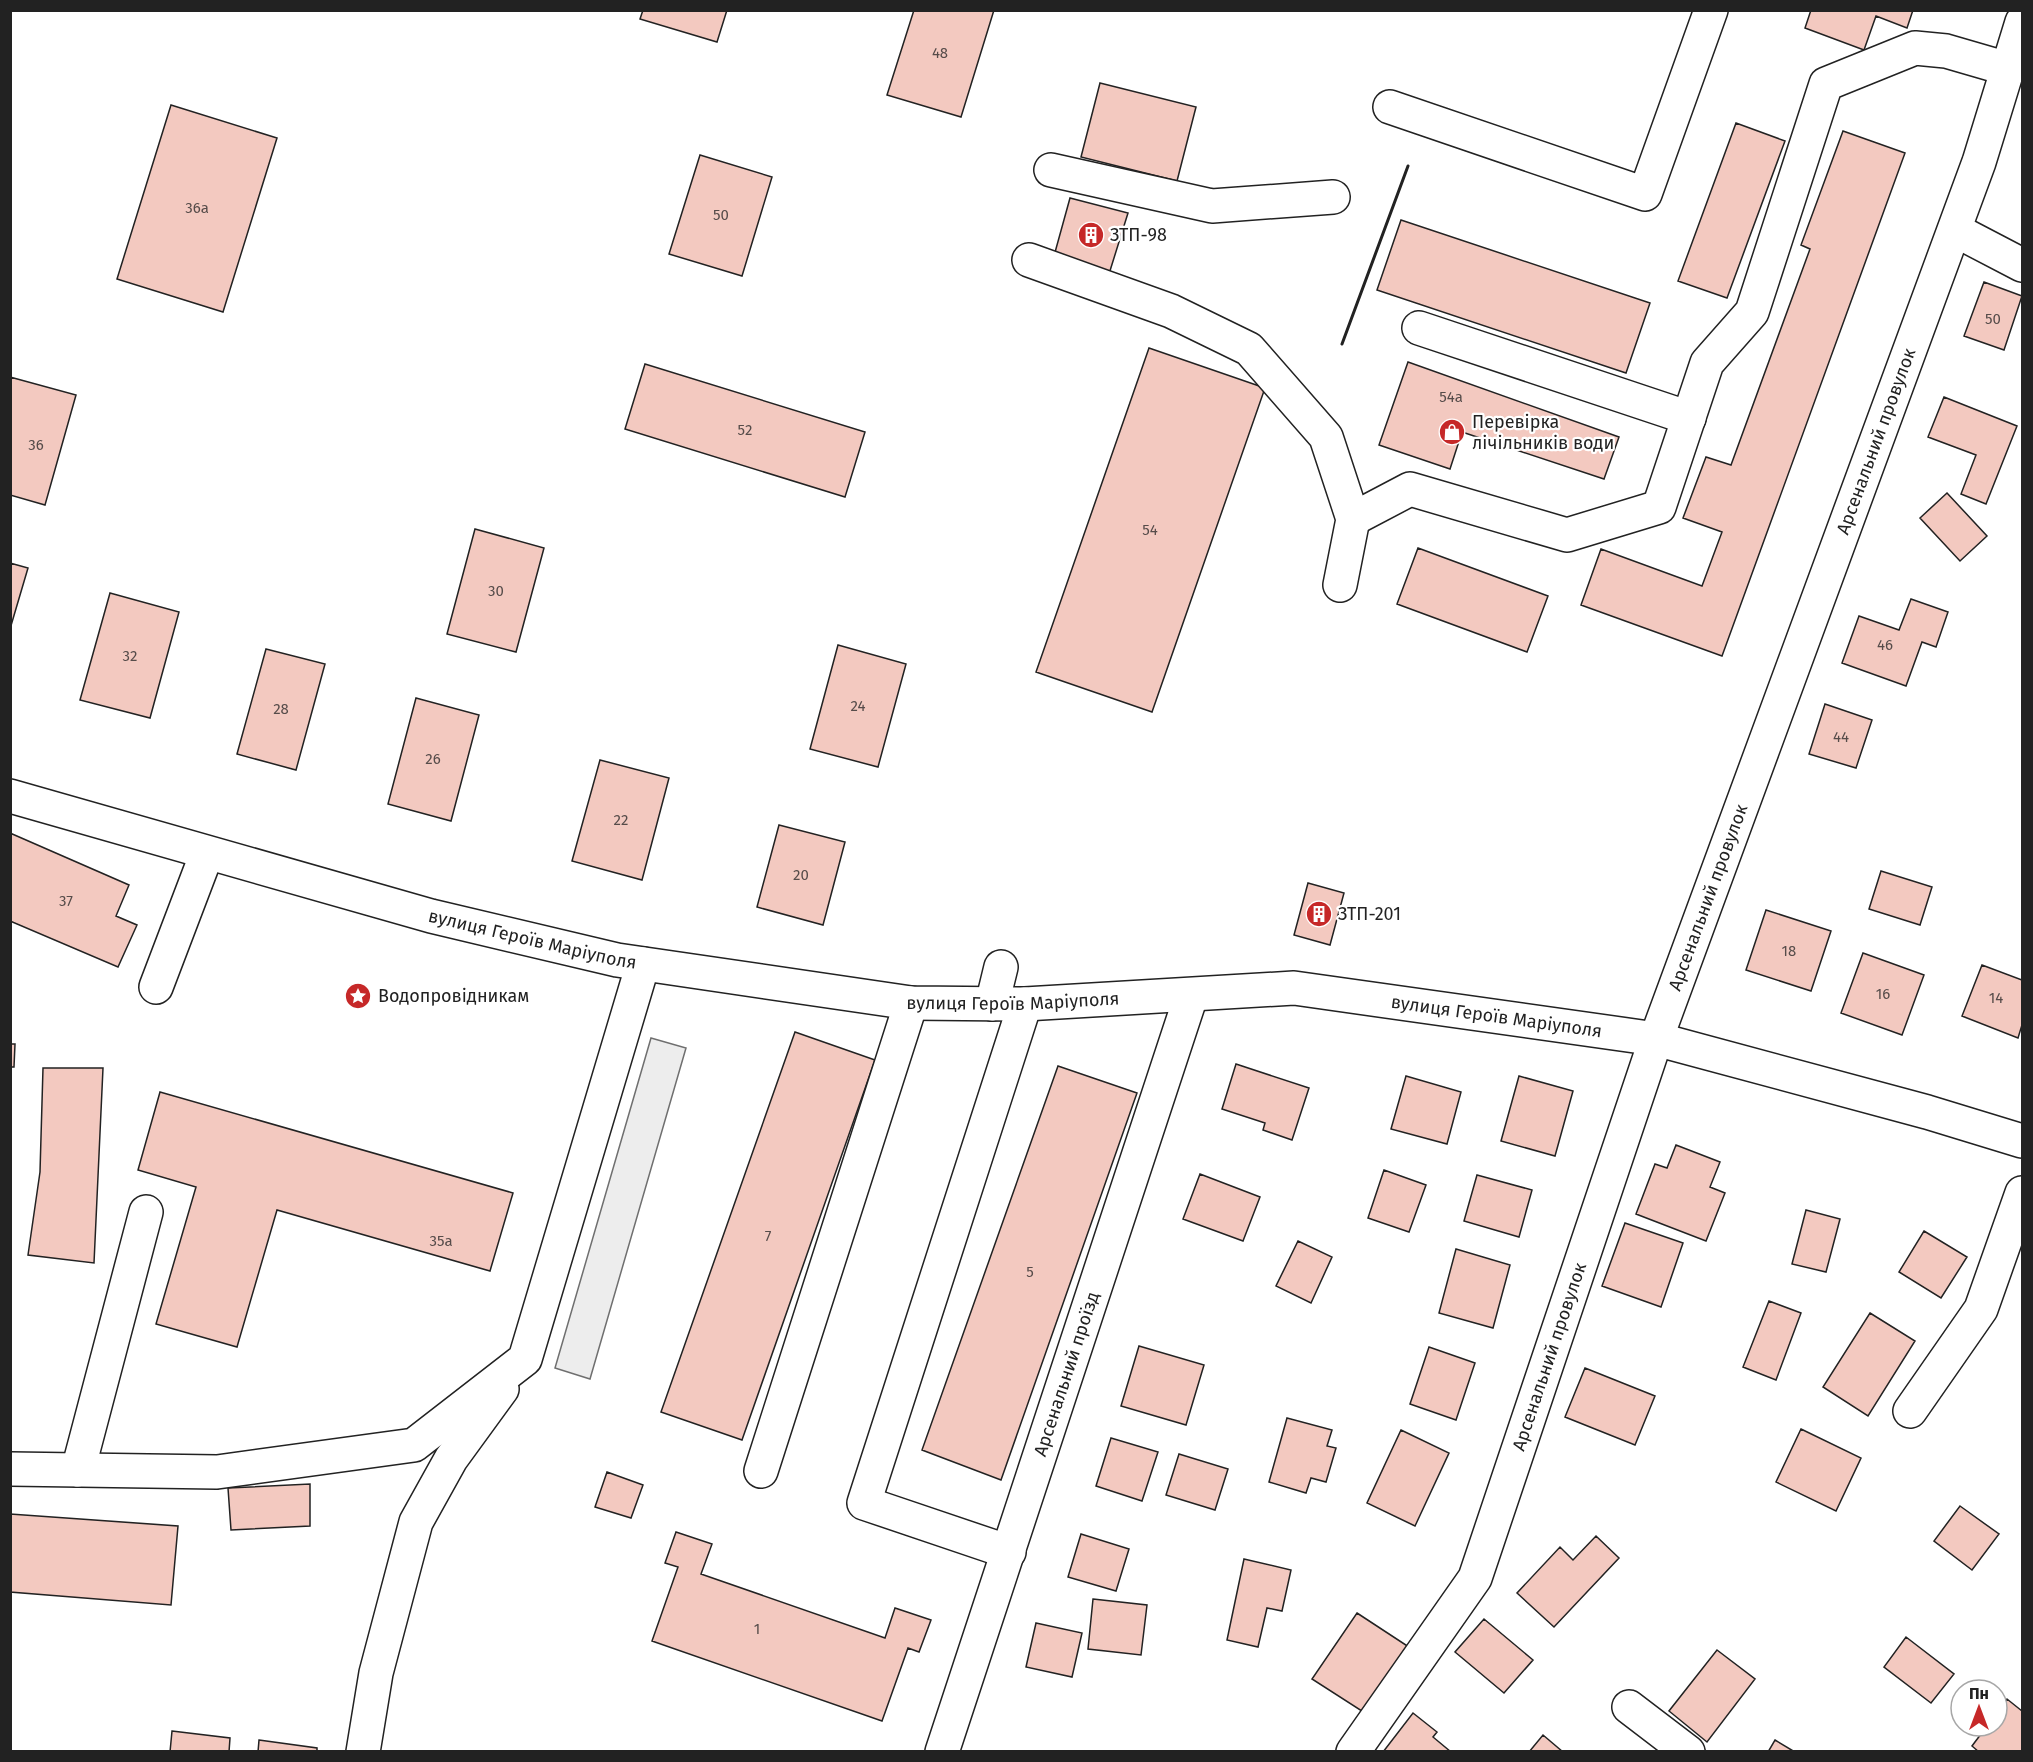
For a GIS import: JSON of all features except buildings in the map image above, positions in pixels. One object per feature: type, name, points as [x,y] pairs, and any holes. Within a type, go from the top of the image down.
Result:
[{"type":"street","points":[[1390,107],[1645,194],[1711,10]]},
{"type":"street","name":"Арсенальний провулок","points":[[1353,1752],[1475,1578],[1656,1039],[1955,230],[2022,22]]},
{"type":"street","points":[[1353,519],[1410,489],[1567,535],[1659,507],[1707,363],[1752,312],[1826,84],[1915,48],[1946,51],[2008,69]]},
{"type":"street","points":[[1051,170],[1212,206],[1334,197]]},
{"type":"street","points":[[1955,230],[2022,265]]},
{"type":"street","points":[[1029,260],[1171,311],[1249,349],[1326,436],[1353,519],[1340,585]]},
{"type":"street","points":[[1419,328],[1689,418]]},
{"type":"street","name":"вулиця Героїв Маріуполя","points":[[10,796],[431,916],[643,964],[911,1003],[1025,1004],[1191,996],[1293,988],[1656,1039],[1926,1112],[2022,1141]]},
{"type":"street","points":[[156,987],[207,853]]},
{"type":"street","points":[[363,1752],[376,1673],[416,1522],[451,1459],[525,1359],[643,964]]},
{"type":"street","points":[[992,1004],[1001,967]]},
{"type":"street","name":"Арсенальний проїзд","points":[[942,1752],[1191,996]]},
{"type":"street","points":[[761,1471],[911,1003]]},
{"type":"street","points":[[1009,1552],[864,1503],[1025,1004]]},
{"type":"street","points":[[1910,1411],[1981,1309],[2022,1193]]},
{"type":"street","points":[[78,1470],[146,1212]]},
{"type":"street","points":[[10,1469],[218,1472],[414,1445],[525,1359]]},
{"type":"street","points":[[1629,1707],[1688,1752]]},
{"type":"shaded area","points":[[651,1038],[686,1048],[590,1379],[555,1368]]},
{"type":"wall","points":[[1342,344],[1408,166]]},
{"type":"place","name":"ЗТП-98","points":[[1091,235]]},
{"type":"place","name":"Перевірка лічільників води","points":[[1452,432]]},
{"type":"place","name":"ЗТП-201","points":[[1319,914]]},
{"type":"place","name":"Водопровідникам","points":[[358,996]]}]
